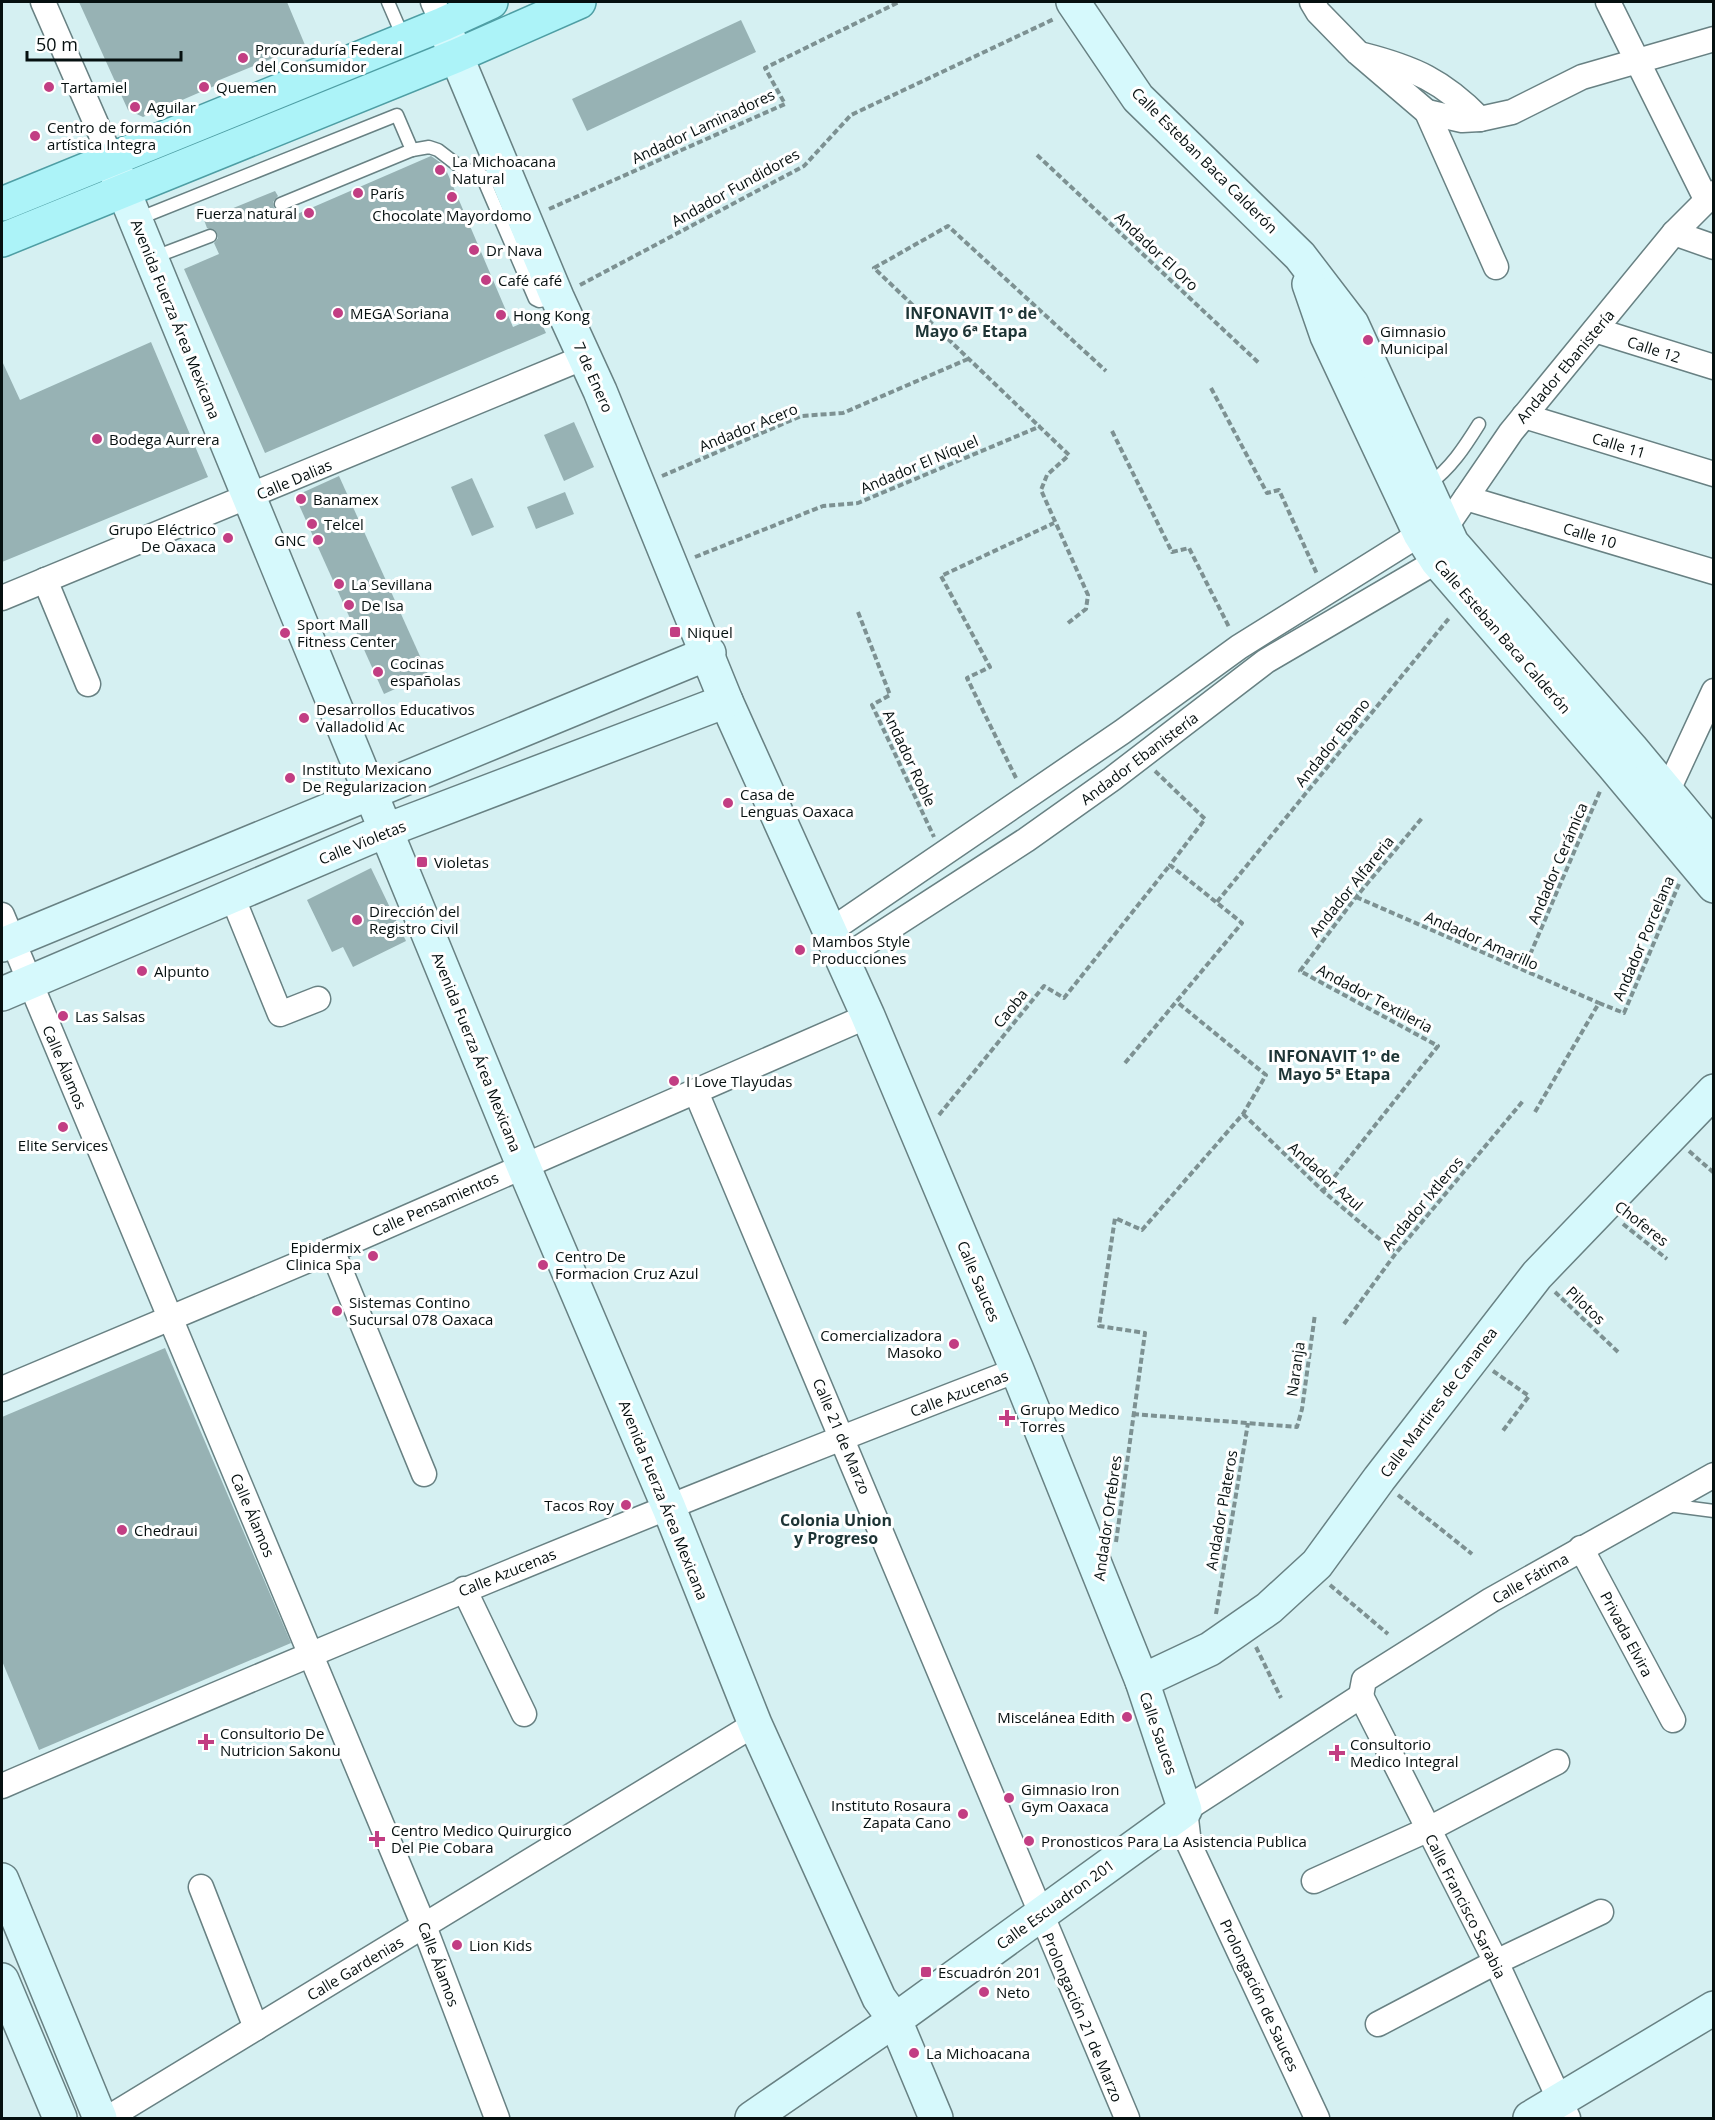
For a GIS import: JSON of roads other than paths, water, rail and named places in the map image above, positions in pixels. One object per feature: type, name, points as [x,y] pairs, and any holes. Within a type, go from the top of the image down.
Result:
[{"type":"main road","points":[[2,204],[404,40],[438,13],[491,2]]},
{"type":"main road","points":[[2,240],[130,206],[579,2]]},
{"type":"street","name":"Avenida Fuerza Área Mexicana","points":[[44,2],[112,160],[523,1165],[669,1508],[755,1725],[884,2017],[936,2118]]},
{"type":"street","points":[[1312,2],[1318,12],[1358,53],[1427,112],[1496,267]]},
{"type":"street","points":[[1608,2],[1710,196]]},
{"type":"street","name":"Calle Esteban Baca Calderón","points":[[1075,5],[1138,98],[1300,256],[1328,336],[1414,492],[1432,544],[1466,597],[1519,636],[1612,764],[1662,804]]},
{"type":"street","name":"7 de Enero","points":[[438,13],[456,56],[496,180],[525,219],[639,485],[671,567],[709,653],[726,701]]},
{"type":"street","points":[[1427,112],[1450,118],[1480,119],[1512,112],[1582,77],[1713,39]]},
{"type":"street","points":[[1358,53],[1407,66],[1445,87],[1480,119]]},
{"type":"street","name":"Andador Ebanistería","points":[[836,945],[1026,840],[1141,758],[1266,661],[1432,544],[1524,417],[1674,233],[1710,196]]},
{"type":"street","points":[[1674,233],[1713,247]]},
{"type":"street","name":"Calle 12","points":[[1595,330],[1713,367]]},
{"type":"street","name":"Calle Dalias","points":[[2,598],[585,357]]},
{"type":"street","name":"Calle 11","points":[[1524,417],[1713,474]]},
{"type":"street","name":"Calle 10","points":[[1466,498],[1713,572]]},
{"type":"street","name":"Calle Esteban Baca Calderón","points":[[1432,544],[1519,636],[1662,804],[1702,853],[1713,886]]},
{"type":"street","name":"Andador Ebanistería","points":[[836,945],[942,854],[1026,798],[1239,646],[1326,594],[1432,544]]},
{"type":"street","points":[[45,580],[88,684]]},
{"type":"street","points":[[5,933],[370,791],[709,653]]},
{"type":"street","points":[[1662,804],[1708,716],[1713,691]]},
{"type":"street","name":"Calle Violetas","points":[[16,988],[387,830],[726,701]]},
{"type":"street","name":"Calle Sauces","points":[[726,701],[868,1016],[1017,1370],[1142,1681],[1185,1810],[1189,1844],[1202,1872]]},
{"type":"street","points":[[232,896],[280,1014],[318,999]]},
{"type":"street","name":"Calle Álamos","points":[[5,933],[16,988],[170,1319],[312,1652],[424,1926],[497,2118]]},
{"type":"street","name":"Calle Pensamientos","points":[[2,1389],[332,1250],[868,1016]]},
{"type":"street","name":"Calle 21 de Marzo","points":[[696,1092],[843,1437],[1040,1915]]},
{"type":"street","name":"Calle Martires de Cananea","points":[[1142,1681],[1210,1649],[1269,1608],[1311,1569],[1537,1275],[1713,1092]]},
{"type":"street","points":[[332,1250],[424,1474]]},
{"type":"street","name":"Calle Azucenas","points":[[2,1786],[464,1589],[1017,1370]]},
{"type":"street","name":"Calle Fátima","points":[[1361,1696],[1364,1680],[1581,1548],[1713,1475]]},
{"type":"street","name":"Privada Elvira","points":[[1581,1548],[1673,1720]]},
{"type":"street","points":[[464,1589],[524,1713]]},
{"type":"street","name":"Calle Escuadron 201","points":[[752,2118],[884,2017],[1040,1915],[1185,1810],[1361,1696]]},
{"type":"street","name":"Calle Francisco Sarabia","points":[[1361,1696],[1496,1962],[1564,2110]]},
{"type":"street","name":"Calle Gardenias","points":[[108,2118],[755,1725]]},
{"type":"street","points":[[1314,1881],[1427,1830],[1557,1762]]},
{"type":"street","name":"Prolongación de Sauces","points":[[1202,1872],[1317,2118]]},
{"type":"street","points":[[2,1880],[100,2118]]},
{"type":"street","points":[[201,1887],[256,2028]]},
{"type":"street","points":[[1378,2024],[1496,1962],[1600,1912]]},
{"type":"street","name":"Prolongación 21 de Marzo","points":[[1040,1915],[1127,2118]]},
{"type":"street","points":[[2,1980],[9,2024],[60,2118]]},
{"type":"street","points":[[1530,2118],[1564,2110],[1713,2008]]},
{"type":"street","name":"Avenida Fuerza Área Mexicana","points":[[884,2017],[911,2118]]},
{"type":"lane","points":[[388,2],[404,40]]},
{"type":"lane","points":[[130,206],[397,115],[412,150]]},
{"type":"lane","points":[[281,204],[412,150],[429,147],[438,150],[460,167],[496,180],[535,299],[539,301],[558,297]]},
{"type":"lane","points":[[151,259],[210,236]]},
{"type":"lane","points":[[1414,492],[1444,473],[1458,457],[1479,424]]},
{"type":"lane","points":[[1661,1504],[1713,1511]]},
{"type":"place","name":"Procuraduría Federal del Consumidor","points":[[243,58]]},
{"type":"place","name":"Tartamiel","points":[[49,87]]},
{"type":"place","name":"Quemen","points":[[204,87]]},
{"type":"place","name":"Aguilar","points":[[135,107]]},
{"type":"place","name":"Centro de formación artística Integra","points":[[35,136]]},
{"type":"place","name":"La Michoacana Natural","points":[[440,170]]},
{"type":"place","name":"París","points":[[358,193]]},
{"type":"place","name":"Chocolate Mayordomo","points":[[452,197]]},
{"type":"place","name":"Fuerza natural","points":[[309,213]]},
{"type":"place","name":"Dr Nava","points":[[474,250]]},
{"type":"place","name":"Café café","points":[[486,280]]},
{"type":"place","name":"MEGA Soriana","points":[[338,313]]},
{"type":"place","name":"Hong Kong","points":[[501,315]]},
{"type":"place","name":"Gimnasio Municipal","points":[[1368,340]]},
{"type":"place","name":"Bodega Aurrera","points":[[97,439]]},
{"type":"place","name":"Banamex","points":[[301,499]]},
{"type":"place","name":"Telcel","points":[[312,524]]},
{"type":"place","name":"Grupo Eléctrico De Oaxaca","points":[[228,538]]},
{"type":"place","name":"GNC","points":[[318,540]]},
{"type":"place","name":"La Sevillana","points":[[339,584]]},
{"type":"place","name":"De Isa","points":[[349,605]]},
{"type":"place","name":"Niquel","points":[[675,632]]},
{"type":"place","name":"Sport Mall Fitness Center","points":[[285,633]]},
{"type":"place","name":"Cocinas españolas","points":[[378,672]]},
{"type":"place","name":"Desarrollos Educativos Valladolid Ac","points":[[304,718]]},
{"type":"place","name":"Instituto Mexicano De Regularizacion","points":[[290,778]]},
{"type":"place","name":"Casa de Lenguas Oaxaca","points":[[728,803]]},
{"type":"place","name":"Violetas","points":[[422,862]]},
{"type":"place","name":"Dirección del Registro Civil","points":[[357,920]]},
{"type":"place","name":"Mambos Style Producciones","points":[[800,950]]},
{"type":"place","name":"Alpunto","points":[[142,971]]},
{"type":"place","name":"Las Salsas","points":[[63,1016]]},
{"type":"place","name":"I Love Tlayudas","points":[[674,1081]]},
{"type":"place","name":"Elite Services","points":[[63,1127]]},
{"type":"place","name":"Epidermix Clinica Spa","points":[[373,1256]]},
{"type":"place","name":"Centro De Formacion Cruz Azul","points":[[543,1265]]},
{"type":"place","name":"Sistemas Contino Sucursal 078 Oaxaca","points":[[337,1311]]},
{"type":"place","name":"Comercializadora Masoko","points":[[954,1344]]},
{"type":"place","name":"Grupo Medico Torres","points":[[1007,1418]]},
{"type":"place","name":"Tacos Roy","points":[[626,1505]]},
{"type":"place","name":"Chedraui","points":[[122,1530]]},
{"type":"place","name":"Miscelánea Edith","points":[[1127,1717]]},
{"type":"place","name":"Consultorio De Nutricion Sakonu","points":[[206,1742]]},
{"type":"place","name":"Consultorio Medico Integral","points":[[1337,1753]]},
{"type":"place","name":"Gimnasio Iron Gym Oaxaca","points":[[1009,1798]]},
{"type":"place","name":"Instituto Rosaura Zapata Cano","points":[[963,1814]]},
{"type":"place","name":"Centro Medico Quirurgico Del Pie Cobara","points":[[377,1839]]},
{"type":"place","name":"Pronosticos Para La Asistencia Publica","points":[[1029,1841]]},
{"type":"place","name":"Lion Kids","points":[[457,1945]]},
{"type":"place","name":"Escuadrón 201","points":[[926,1972]]},
{"type":"place","name":"Neto","points":[[984,1992]]},
{"type":"place","name":"La Michoacana","points":[[914,2053]]},
{"type":"district","name":"INFONAVIT 1º de Mayo 6ª Etapa","points":[[971,322]]},
{"type":"district","name":"INFONAVIT 1º de Mayo 5ª Etapa","points":[[1334,1065]]},
{"type":"district","name":"Colonia Union y Progreso","points":[[836,1529]]}]
